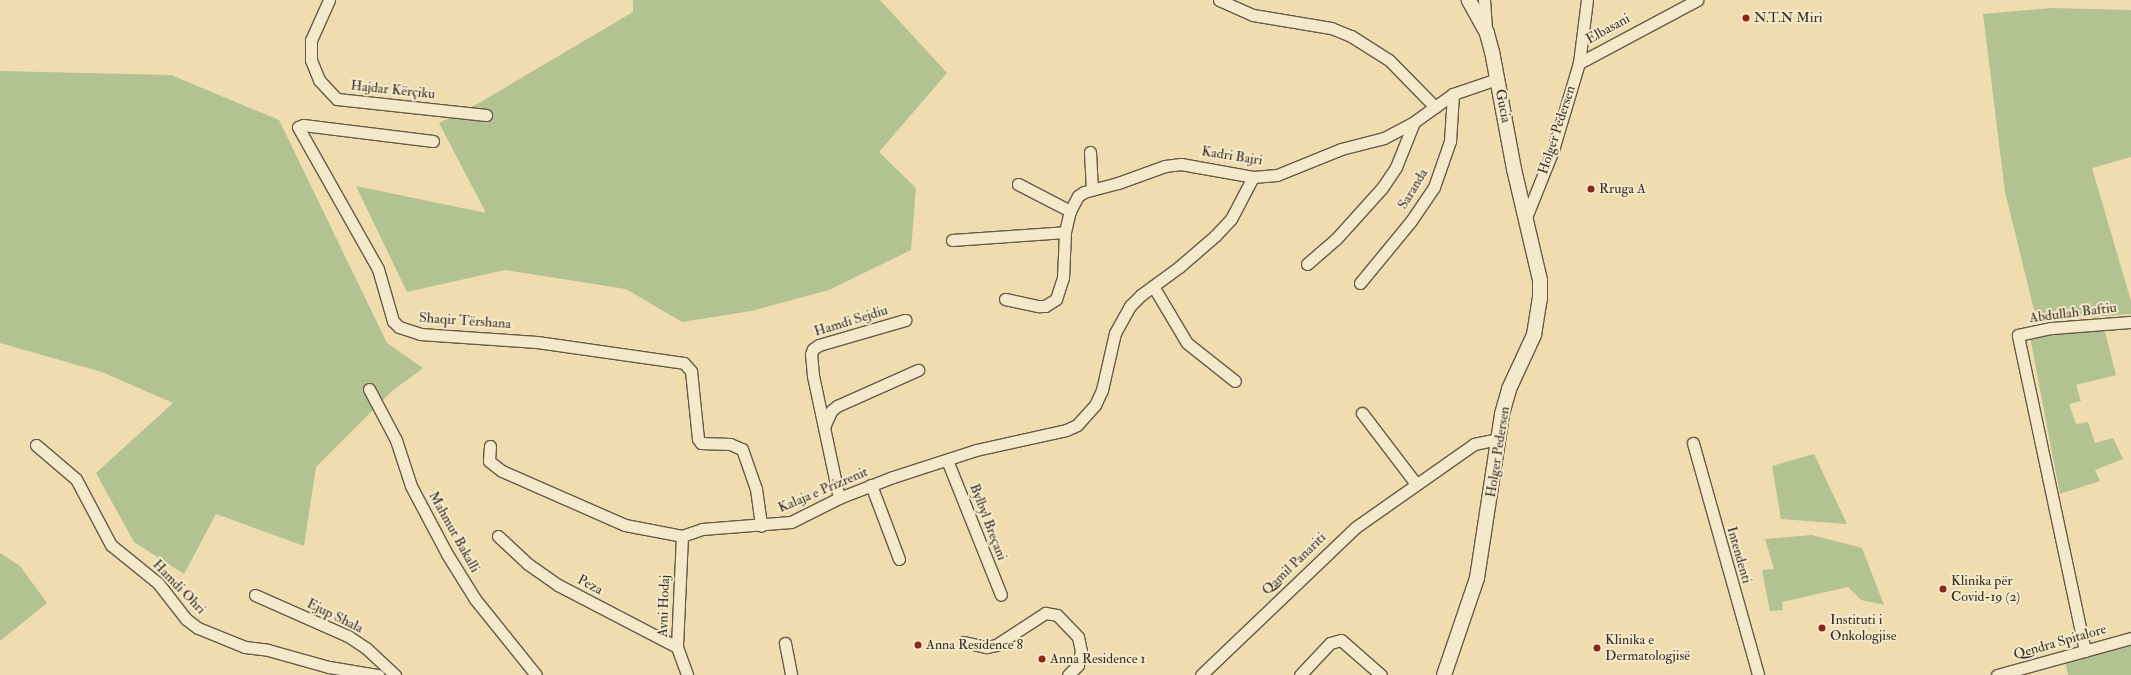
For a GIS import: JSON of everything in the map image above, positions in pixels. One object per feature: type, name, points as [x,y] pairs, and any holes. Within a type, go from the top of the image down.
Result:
[{"type":"street","name":"Hajdar Kërçiku","points":[[329,0],[311,40],[311,60],[319,80],[337,99],[486,115]]},
{"type":"street","points":[[1219,0],[1252,15],[1330,28],[1351,36],[1389,60],[1435,107]]},
{"type":"street","name":"Gucia","points":[[1469,0],[1487,33],[1514,169],[1527,215]]},
{"type":"street","points":[[1484,0],[1487,33]]},
{"type":"street","name":"Holger Pedersen","points":[[1444,675],[1477,578],[1490,508],[1498,439],[1509,389],[1534,335],[1540,299],[1540,280],[1527,215],[1552,150],[1579,63],[1587,0]]},
{"type":"street","name":"Elbasani","points":[[1579,63],[1696,1]]},
{"type":"street","name":"Kadri Bajri","points":[[1005,299],[1039,306],[1051,304],[1056,299],[1064,278],[1065,232],[1070,211],[1078,196],[1092,189],[1118,183],[1165,166],[1181,164],[1253,178],[1276,175],[1341,149],[1384,138],[1414,122],[1453,94],[1497,79]]},
{"type":"street","name":"Saranda","points":[[1360,283],[1411,221],[1434,187],[1450,141],[1453,94]]},
{"type":"street","points":[[1307,264],[1336,239],[1382,188],[1396,167],[1414,122]]},
{"type":"street","name":"Shaqir Tërshana","points":[[432,141],[303,125],[298,127],[378,269],[394,321],[399,327],[420,334],[537,342],[684,363],[691,371],[696,434],[701,443],[730,444],[742,449],[756,489],[761,526]]},
{"type":"street","points":[[1090,152],[1092,189]]},
{"type":"street","name":"Kalaja e Prizrenit","points":[[682,536],[702,529],[761,526],[790,522],[839,498],[947,460],[1003,443],[1054,434],[1077,425],[1095,405],[1102,390],[1110,349],[1122,318],[1141,295],[1215,236],[1231,219],[1253,178]]},
{"type":"street","points":[[1018,184],[1070,211]]},
{"type":"street","points":[[952,240],[1065,232]]},
{"type":"street","points":[[1153,286],[1187,343],[1235,381]]},
{"type":"street","name":"Hamdi Sejdiu","points":[[839,498],[810,361],[813,348],[832,340],[905,320]]},
{"type":"street","name":"Abdullah Baftiu","points":[[2085,651],[2018,335],[2051,328],[2131,322]]},
{"type":"street","points":[[824,426],[831,411],[837,406],[918,370]]},
{"type":"street","name":"Mahmut Bakalli","points":[[369,389],[396,440],[411,486],[447,554],[475,599],[536,675]]},
{"type":"street","points":[[1362,413],[1416,484]]},
{"type":"street","name":"Qamil Panariti","points":[[1201,675],[1321,557],[1356,526],[1474,444],[1498,439]]},
{"type":"street","name":"Intendenti","points":[[1693,444],[1758,675]]},
{"type":"street","name":"Hamdi Ohri","points":[[36,445],[76,479],[111,545],[158,583],[186,619],[198,628],[245,647],[268,650],[329,667],[378,675]]},
{"type":"street","points":[[490,446],[489,461],[502,471],[626,525],[682,536]]},
{"type":"street","name":"Bylbyl Breçani","points":[[947,460],[1001,595]]},
{"type":"street","points":[[871,486],[899,559]]},
{"type":"street","name":"Peza","points":[[498,536],[528,564],[558,585],[677,647]]},
{"type":"street","name":"Avni Hodaj","points":[[682,536],[677,647],[687,675]]},
{"type":"street","name":"Ejup Shala","points":[[255,595],[348,636],[366,648],[395,675]]},
{"type":"street","points":[[964,642],[986,647],[996,645],[1045,612],[1057,615],[1078,637],[1081,651],[1078,665],[1068,675]]},
{"type":"street","name":"Qendra Spitalore","points":[[1997,675],[2131,638]]},
{"type":"street","points":[[1300,675],[1330,643],[1341,640],[1381,675]]},
{"type":"street","points":[[785,643],[791,675]]},
{"type":"green space","points":[[633,0],[880,0],[947,73],[879,152],[916,188],[911,250],[829,290],[751,311],[682,322],[626,289],[505,270],[407,292],[356,186],[486,213],[439,123],[479,103],[633,12]]},
{"type":"green space","points":[[2051,8],[2131,10],[2131,157],[2092,168],[2131,301],[2131,314],[2046,320],[2034,310],[2005,192],[1983,14]]},
{"type":"green space","points":[[0,71],[171,75],[279,120],[387,343],[423,368],[392,391],[316,467],[304,546],[216,514],[184,574],[134,542],[96,473],[173,403],[102,372],[0,343]]},
{"type":"green space","points":[[2104,328],[2116,375],[2076,385],[2081,401],[2069,404],[2076,424],[2088,422],[2095,443],[2113,438],[2123,459],[2095,470],[2100,481],[2060,494],[2030,337]]},
{"type":"green space","points":[[1814,454],[1847,524],[1781,519],[1772,466]]},
{"type":"green space","points":[[1812,535],[1862,548],[1884,605],[1861,600],[1848,587],[1782,602],[1783,610],[1770,611],[1762,570],[1774,569],[1765,539]]},
{"type":"green space","points":[[0,553],[20,566],[47,603],[0,641]]},
{"type":"green space","points":[[2131,643],[2131,675],[2068,675],[2065,661]]},
{"type":"place","name":"N.T.N Miri","points":[[1746,18]]},
{"type":"place","name":"Rruga A","points":[[1591,189]]},
{"type":"place","name":"Klinika për Covid-19 (2)","points":[[1943,589]]},
{"type":"place","name":"Instituti i Onkologjise","points":[[1822,628]]},
{"type":"place","name":"Anna Residence 8","points":[[918,645]]},
{"type":"place","name":"Klinika e Dermatologjisë","points":[[1597,648]]},
{"type":"place","name":"Anna Residence 1","points":[[1042,659]]}]
